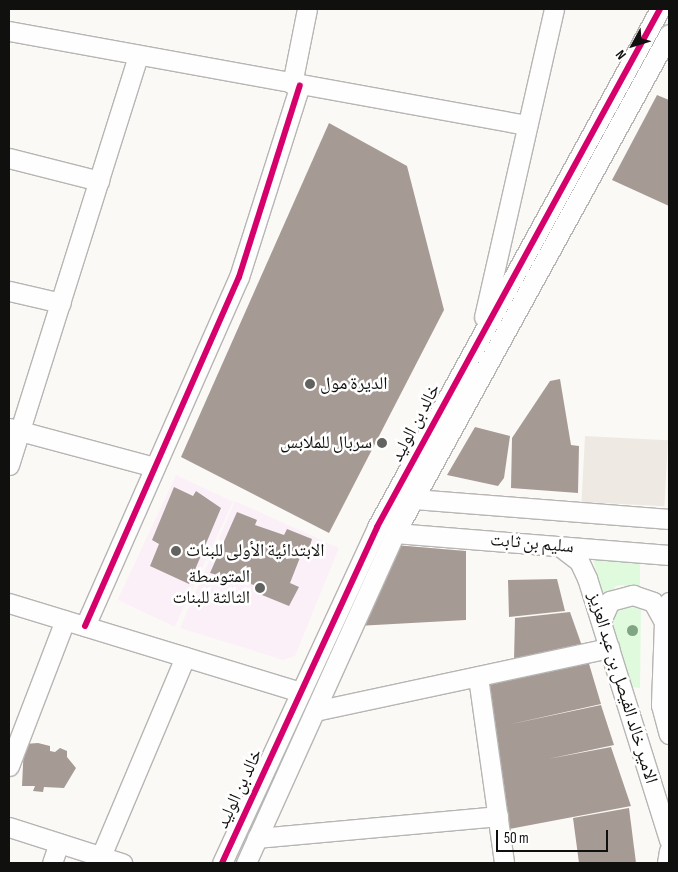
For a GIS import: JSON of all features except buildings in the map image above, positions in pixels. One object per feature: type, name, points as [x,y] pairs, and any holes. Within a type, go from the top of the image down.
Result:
[{"type":"street","points":[[85,626],[238,277],[296,85],[307,9]]},
{"type":"street","points":[[480,337],[526,125],[554,9]]},
{"type":"street","name":"خالد بن الوليد","points":[[222,863],[377,527],[660,9]]},
{"type":"street","points":[[9,31],[296,85],[526,125]]},
{"type":"street","name":"خالد بن الوليد","points":[[246,863],[395,533],[669,34]]},
{"type":"street","points":[[9,465],[14,430],[61,302],[138,55]]},
{"type":"street","points":[[9,158],[99,181]]},
{"type":"street","points":[[9,291],[61,302]]},
{"type":"street","points":[[14,430],[155,467]]},
{"type":"street","name":"سليم بن ثابت","points":[[414,499],[669,519]]},
{"type":"street","name":"سليم بن ثابت","points":[[395,533],[669,555]]},
{"type":"street","name":"الامير خالد الفيصل بن عبد العزيز","points":[[559,546],[583,568],[669,840]]},
{"type":"street","points":[[601,621],[610,601],[633,595],[653,602],[664,622]]},
{"type":"street","name":"الامير خالد الفيصل بن عبد العزيز","points":[[669,602],[664,622],[661,705],[669,734]]},
{"type":"street","points":[[9,603],[301,692]]},
{"type":"street","points":[[9,766],[65,620]]},
{"type":"street","points":[[315,711],[609,648]]},
{"type":"street","points":[[101,856],[185,657]]},
{"type":"street","points":[[478,677],[504,863]]},
{"type":"street","points":[[257,838],[498,816]]},
{"type":"street","points":[[9,827],[122,863]]},
{"type":"street","points":[[52,863],[59,843]]},
{"type":"street","points":[[667,863],[669,851]]},
{"type":"shaded area","points":[[585,436],[668,440],[664,506],[582,502]]},
{"type":"shaded area","name":"الابتدائية الأولى للبنات","points":[[176,475],[233,502],[175,627],[118,600]]},
{"type":"shaded area","name":"المتوسطة الثالثة للبنات","points":[[235,501],[339,548],[295,656],[283,660],[180,628]]},
{"type":"green space","points":[[591,554],[640,559],[640,595],[636,588],[622,585],[616,586],[607,597],[604,595]]},
{"type":"green space","points":[[622,602],[641,606],[640,688],[631,687],[607,612]]},
{"type":"cycle path","points":[[222,863],[377,527],[660,9]]},
{"type":"cycle path","points":[[85,626],[239,277],[300,85]]},
{"type":"place","name":"الديرة مول","points":[[310,384]]},
{"type":"place","name":"سربال للملابس","points":[[382,443]]},
{"type":"place","name":"الابتدائية الأولى للبنات","points":[[176,551]]},
{"type":"place","name":"المتوسطة الثالثة للبنات","points":[[260,588]]}]
